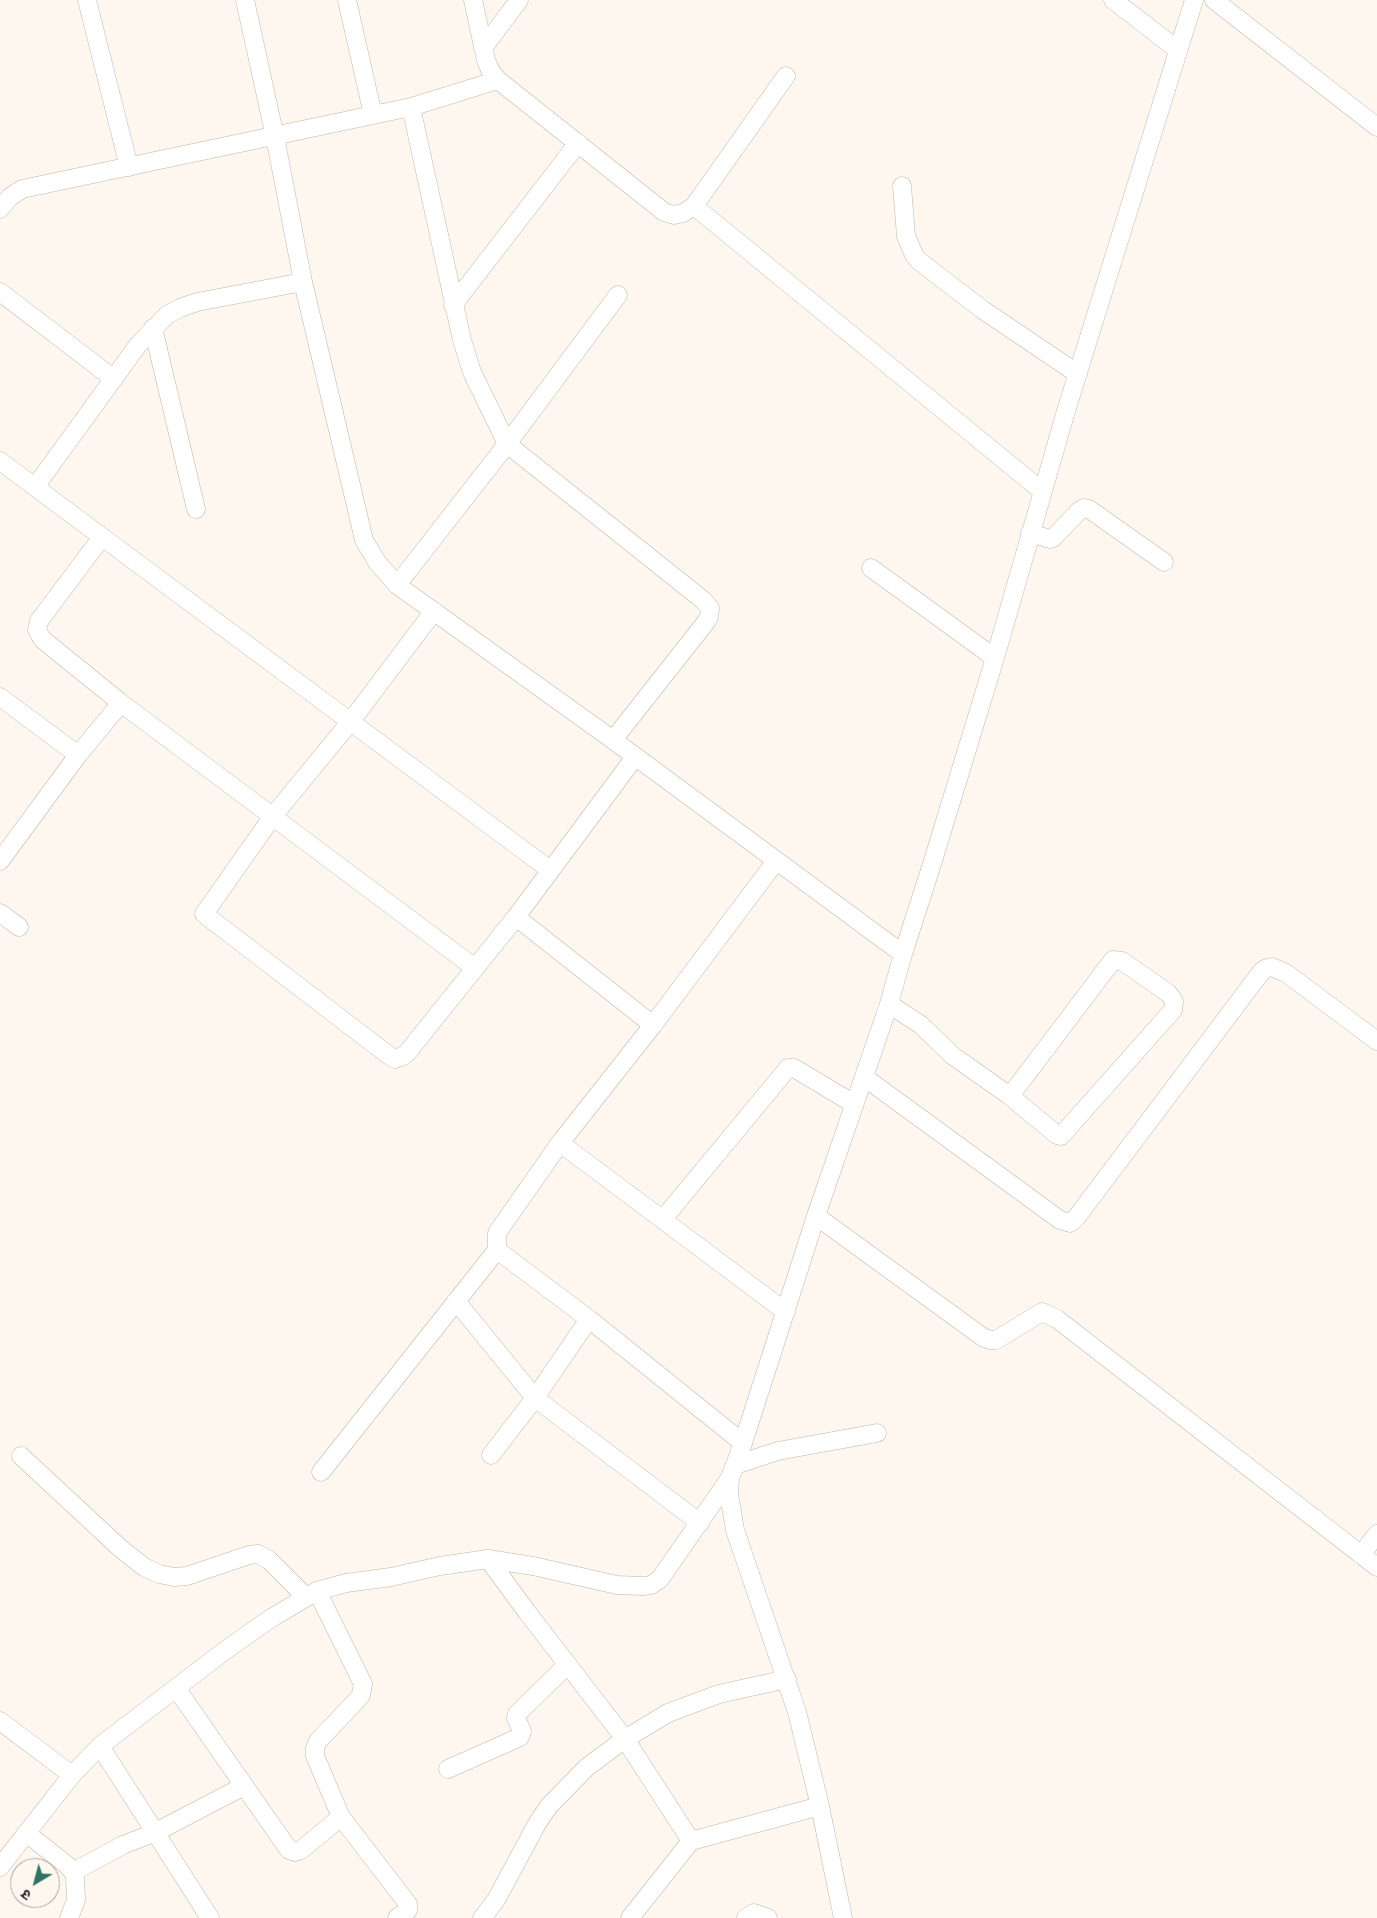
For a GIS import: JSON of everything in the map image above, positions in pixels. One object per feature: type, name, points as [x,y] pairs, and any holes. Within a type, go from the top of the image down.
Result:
[{"type":"street","points":[[87,0],[129,167]]},
{"type":"street","points":[[246,0],[303,282],[364,540],[377,562],[397,585],[613,740],[903,954]]},
{"type":"street","points":[[347,0],[373,114]]},
{"type":"street","points":[[473,0],[483,48],[490,70],[498,80],[664,212],[674,215],[683,213],[694,206],[786,76]]},
{"type":"street","points":[[483,48],[519,0]]},
{"type":"street","points":[[1113,0],[1178,50]]},
{"type":"street","points":[[0,1867],[72,1775],[100,1746],[273,1617],[311,1594],[346,1583],[391,1577],[440,1566],[488,1559],[534,1566],[617,1586],[651,1585],[660,1579],[700,1523],[732,1472],[743,1443],[816,1216],[889,1004],[995,658],[1042,491],[1194,0]]},
{"type":"street","points":[[1214,0],[1377,127]]},
{"type":"street","points":[[0,209],[10,197],[22,189],[411,107],[498,80]]},
{"type":"street","points":[[411,107],[453,306],[472,372],[507,444],[703,600],[710,608],[709,617],[706,622],[613,740]]},
{"type":"street","points":[[453,306],[578,143]]},
{"type":"street","points":[[902,186],[906,236],[914,255],[919,261],[983,310],[1078,374]]},
{"type":"street","points":[[694,206],[1042,491]]},
{"type":"street","points":[[35,487],[153,328],[167,315],[197,302],[303,282]]},
{"type":"street","points":[[0,292],[114,379]]},
{"type":"street","points":[[397,585],[507,444],[618,295]]},
{"type":"street","points":[[153,328],[196,510]]},
{"type":"street","points":[[0,461],[351,720],[550,870]]},
{"type":"street","points":[[1030,533],[1050,539],[1053,538],[1079,511],[1084,508],[1089,509],[1164,562]]},
{"type":"street","points":[[102,537],[39,621],[37,630],[42,639],[121,703],[475,968]]},
{"type":"street","points":[[871,568],[995,658]]},
{"type":"street","points":[[434,611],[351,720],[273,816],[204,914],[387,1054],[395,1058],[407,1053],[516,917],[635,757]]},
{"type":"street","points":[[0,696],[78,755]]},
{"type":"street","points":[[0,861],[78,755],[121,703]]},
{"type":"street","points":[[321,1472],[497,1250],[497,1233],[560,1143],[653,1025],[776,861]]},
{"type":"street","points":[[0,913],[19,927]]},
{"type":"street","points":[[516,917],[653,1025]]},
{"type":"street","points":[[889,1004],[921,1025],[953,1056],[1010,1096],[1057,1135],[1063,1136],[1173,1010],[1174,1002],[1172,998],[1168,993],[1122,961],[1113,960],[1010,1096]]},
{"type":"street","points":[[864,1077],[1060,1220],[1070,1222],[1076,1218],[1262,971],[1267,968],[1272,966],[1286,973],[1377,1041]]},
{"type":"street","points":[[663,1219],[785,1070],[790,1067],[794,1068],[854,1104]]},
{"type":"street","points":[[560,1143],[786,1312]]},
{"type":"street","points":[[816,1216],[984,1338],[996,1340],[1042,1312],[1057,1319],[1377,1567]]},
{"type":"street","points":[[497,1250],[589,1319],[743,1443]]},
{"type":"street","points":[[456,1301],[534,1398],[700,1523]]},
{"type":"street","points":[[491,1455],[534,1398],[589,1319]]},
{"type":"street","points":[[732,1472],[778,1451],[877,1433]]},
{"type":"street","points":[[21,1456],[120,1548],[144,1567],[159,1574],[174,1577],[187,1576],[249,1555],[258,1554],[269,1560],[311,1594],[363,1684],[361,1695],[318,1741],[315,1748],[315,1756],[341,1817],[406,1900],[409,1907],[408,1910],[397,1918]]},
{"type":"street","points":[[732,1472],[729,1494],[735,1530],[797,1712],[820,1806],[844,1918]]},
{"type":"street","points":[[1361,1555],[1377,1534]]},
{"type":"street","points":[[488,1559],[625,1739],[690,1840]]},
{"type":"street","points":[[448,1769],[520,1737],[522,1731],[516,1718],[517,1714],[567,1665]]},
{"type":"street","points":[[482,1918],[496,1900],[529,1836],[549,1806],[587,1767],[652,1722],[686,1706],[719,1694],[787,1679]]},
{"type":"street","points":[[176,1688],[289,1850],[292,1852],[301,1850],[341,1817]]},
{"type":"street","points":[[0,1721],[72,1775]]},
{"type":"street","points":[[100,1746],[210,1918]]},
{"type":"street","points":[[73,1872],[123,1845],[156,1832],[244,1786]]},
{"type":"street","points":[[630,1918],[690,1840],[820,1806]]},
{"type":"street","points":[[26,1833],[67,1865],[73,1872],[75,1876],[76,1900],[69,1918]]},
{"type":"street","points":[[746,1918],[754,1914],[768,1918]]}]
